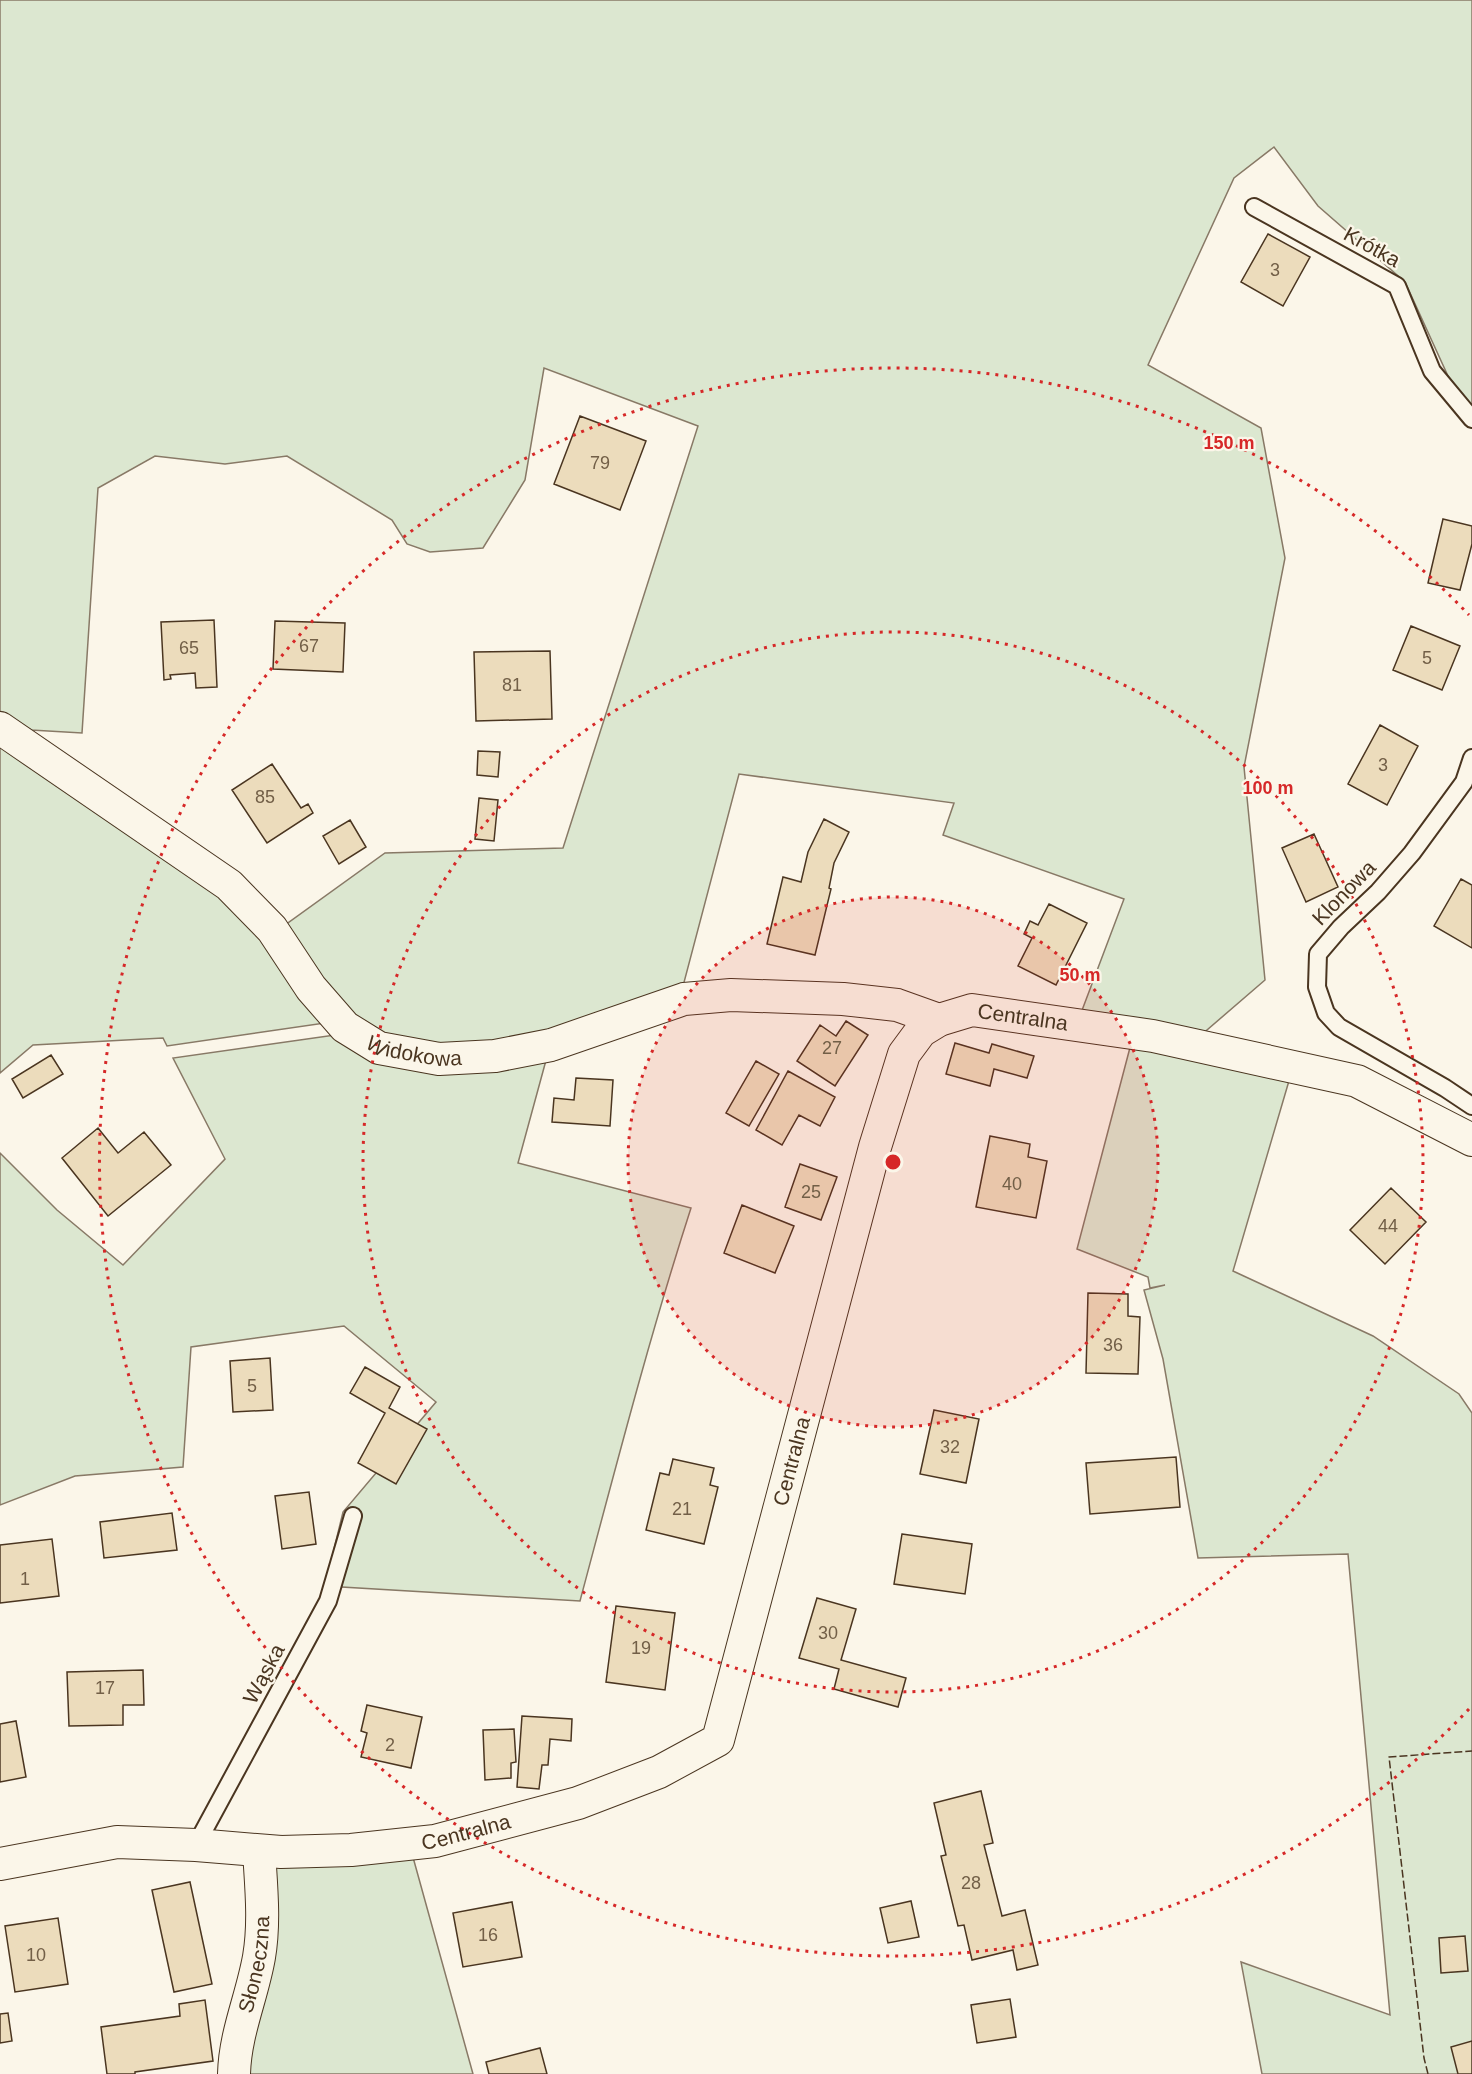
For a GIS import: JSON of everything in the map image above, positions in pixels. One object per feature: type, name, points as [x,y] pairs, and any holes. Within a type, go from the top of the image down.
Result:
[{"type":"street","name":"Widokowa","points":[[0,728],[229,885],[272,929],[311,988],[345,1027],[379,1048],[439,1059],[495,1056],[551,1045],[684,999],[730,995],[843,999],[897,1005],[939,1020]]},
{"type":"street","name":"Centralna","points":[[0,1864],[117,1842],[196,1845],[281,1852],[351,1850],[435,1841],[578,1803],[659,1772],[718,1740],[875,1147],[904,1054],[921,1031],[939,1020],[972,1010],[1154,1036],[1357,1081],[1472,1140]]},
{"type":"street","name":"Słoneczna","points":[[234,2074],[235,2051],[259,1956],[262,1918],[259,1851]]},
{"type":"lane","name":"Krótka","points":[[1254,207],[1397,286],[1432,371],[1472,419]]},
{"type":"lane","name":"Klonowa","points":[[1472,758],[1464,782],[1412,853],[1318,954],[1317,987],[1326,1013],[1338,1026],[1472,1106]]},
{"type":"lane","name":"Wąska","points":[[196,1845],[328,1601],[353,1516]]},
{"type":"green space","points":[[0,0],[1472,0],[1472,408],[1448,376],[1405,282],[1318,206],[1274,147],[1234,178],[1148,365],[1261,428],[1285,558],[1244,767],[1265,980],[1200,1036],[1081,1013],[1124,899],[943,835],[954,803],[739,774],[682,990],[560,1030],[441,1050],[385,1040],[351,1021],[281,928],[385,853],[563,848],[698,426],[544,368],[525,480],[483,548],[430,552],[407,544],[392,520],[287,456],[225,464],[155,456],[98,488],[82,733],[31,730],[0,711]]},
{"type":"green space","points":[[0,740],[220,888],[332,1022],[167,1046],[163,1038],[33,1045],[0,1073]]},
{"type":"green space","points":[[342,1034],[376,1057],[548,1053],[518,1163],[691,1208],[619,1453],[580,1601],[325,1586],[343,1512],[436,1402],[344,1326],[191,1347],[183,1467],[75,1476],[0,1505],[0,1153],[57,1210],[123,1265],[225,1159],[173,1058]]},
{"type":"green space","points":[[1132,1040],[1291,1074],[1233,1271],[1373,1336],[1459,1394],[1472,1413],[1472,2074],[1262,2074],[1241,1962],[1390,2015],[1348,1554],[1198,1558],[1163,1359],[1144,1290],[1165,1285],[1150,1288],[1148,1277],[1077,1249]]},
{"type":"green space","points":[[411,1850],[473,2074],[242,2074],[266,1859]]},
{"type":"building","points":[[1268,234],[1310,257],[1283,306],[1241,282]]},
{"type":"building","points":[[580,416],[646,441],[620,510],[554,484]]},
{"type":"building","points":[[1443,519],[1472,526],[1472,544],[1460,590],[1428,583]]},
{"type":"building","points":[[214,620],[217,687],[196,688],[195,673],[170,675],[171,679],[164,680],[161,622]]},
{"type":"building","points":[[275,621],[345,623],[343,672],[273,669]]},
{"type":"building","points":[[1411,626],[1460,646],[1442,690],[1393,670]]},
{"type":"building","points":[[550,651],[552,719],[476,721],[474,652]]},
{"type":"building","points":[[1380,725],[1418,746],[1387,805],[1348,784]]},
{"type":"building","points":[[478,751],[500,752],[498,777],[477,775]]},
{"type":"building","points":[[272,764],[301,808],[308,804],[313,813],[267,843],[232,790]]},
{"type":"building","points":[[479,798],[498,800],[494,841],[475,839]]},
{"type":"building","points":[[824,819],[849,832],[834,863],[829,888],[831,889],[815,955],[767,944],[783,877],[801,882],[808,852]]},
{"type":"building","points":[[350,820],[366,847],[339,864],[323,836]]},
{"type":"building","points":[[1314,834],[1338,887],[1306,902],[1282,848]]},
{"type":"building","points":[[1461,879],[1472,885],[1472,948],[1434,926]]},
{"type":"building","points":[[1049,904],[1087,923],[1056,985],[1018,966],[1032,938],[1024,934],[1030,921],[1038,925]]},
{"type":"building","points":[[846,1021],[868,1035],[835,1086],[797,1061],[820,1025],[836,1036]]},
{"type":"building","points":[[955,1043],[989,1053],[992,1044],[1034,1056],[1027,1078],[994,1069],[990,1086],[946,1074]]},
{"type":"building","points":[[51,1055],[63,1074],[23,1098],[12,1079]]},
{"type":"building","points":[[756,1061],[779,1074],[749,1126],[726,1113]]},
{"type":"building","points":[[788,1071],[835,1097],[820,1126],[799,1115],[782,1145],[756,1130]]},
{"type":"building","points":[[576,1078],[613,1080],[610,1126],[552,1122],[554,1098],[574,1100]]},
{"type":"building","points":[[98,1128],[118,1153],[144,1132],[171,1165],[108,1216],[62,1158]]},
{"type":"building","points":[[990,1136],[1030,1144],[1028,1157],[1047,1161],[1036,1218],[976,1207]]},
{"type":"building","points":[[800,1164],[837,1177],[821,1220],[785,1207]]},
{"type":"building","points":[[1391,1188],[1426,1222],[1385,1264],[1350,1230]]},
{"type":"building","points":[[742,1205],[794,1226],[775,1273],[724,1253]]},
{"type":"building","points":[[1088,1293],[1128,1294],[1128,1316],[1140,1317],[1138,1374],[1086,1373]]},
{"type":"building","points":[[270,1358],[273,1410],[233,1412],[230,1361]]},
{"type":"building","points":[[365,1367],[400,1387],[389,1408],[427,1429],[396,1484],[358,1463],[385,1413],[350,1393]]},
{"type":"building","points":[[934,1410],[979,1419],[966,1483],[920,1474]]},
{"type":"building","points":[[1176,1457],[1180,1507],[1090,1514],[1086,1463]]},
{"type":"building","points":[[673,1459],[714,1468],[710,1485],[718,1487],[704,1544],[646,1530],[660,1473],[669,1475]]},
{"type":"building","points":[[309,1492],[316,1544],[282,1549],[275,1496]]},
{"type":"building","points":[[172,1513],[177,1550],[104,1558],[100,1522]]},
{"type":"building","points":[[902,1534],[972,1544],[965,1594],[894,1584]]},
{"type":"building","points":[[52,1539],[59,1596],[0,1603],[0,1545]]},
{"type":"building","points":[[817,1598],[856,1609],[841,1660],[906,1678],[898,1707],[834,1689],[839,1669],[799,1658]]},
{"type":"building","points":[[616,1606],[675,1613],[665,1690],[606,1682]]},
{"type":"building","points":[[143,1670],[144,1705],[123,1705],[123,1725],[69,1726],[67,1672]]},
{"type":"building","points":[[367,1705],[422,1717],[411,1768],[361,1757],[367,1733],[361,1731]]},
{"type":"building","points":[[522,1716],[572,1719],[571,1741],[550,1739],[548,1765],[542,1765],[539,1789],[517,1787]]},
{"type":"building","points":[[16,1721],[26,1777],[0,1782],[0,1724]]},
{"type":"building","points":[[514,1729],[516,1762],[511,1763],[511,1778],[485,1780],[483,1730]]},
{"type":"building","points":[[981,1791],[993,1843],[984,1845],[1002,1916],[1025,1910],[1038,1965],[1017,1970],[1013,1950],[972,1960],[964,1925],[958,1926],[941,1856],[946,1855],[934,1803]]},
{"type":"building","points":[[190,1882],[212,1984],[174,1992],[152,1890]]},
{"type":"building","points":[[911,1901],[919,1937],[888,1943],[880,1908]]},
{"type":"building","points":[[512,1902],[522,1957],[463,1967],[453,1913]]},
{"type":"building","points":[[58,1918],[68,1984],[15,1992],[5,1926]]},
{"type":"building","points":[[1465,1936],[1468,1971],[1441,1973],[1439,1938]]},
{"type":"building","points":[[1010,1999],[1016,2037],[977,2043],[971,2005]]},
{"type":"building","points":[[205,2000],[213,2061],[135,2072],[135,2074],[107,2074],[101,2027],[180,2016],[179,2004]]},
{"type":"building","points":[[8,2013],[12,2041],[0,2043],[0,2014]]},
{"type":"building","points":[[1472,2041],[1472,2074],[1458,2074],[1451,2047]]},
{"type":"building","points":[[540,2048],[547,2074],[489,2074],[486,2062]]},
{"type":"fence","points":[[1428,2074],[1424,2058],[1389,1757],[1472,1751]]}]
